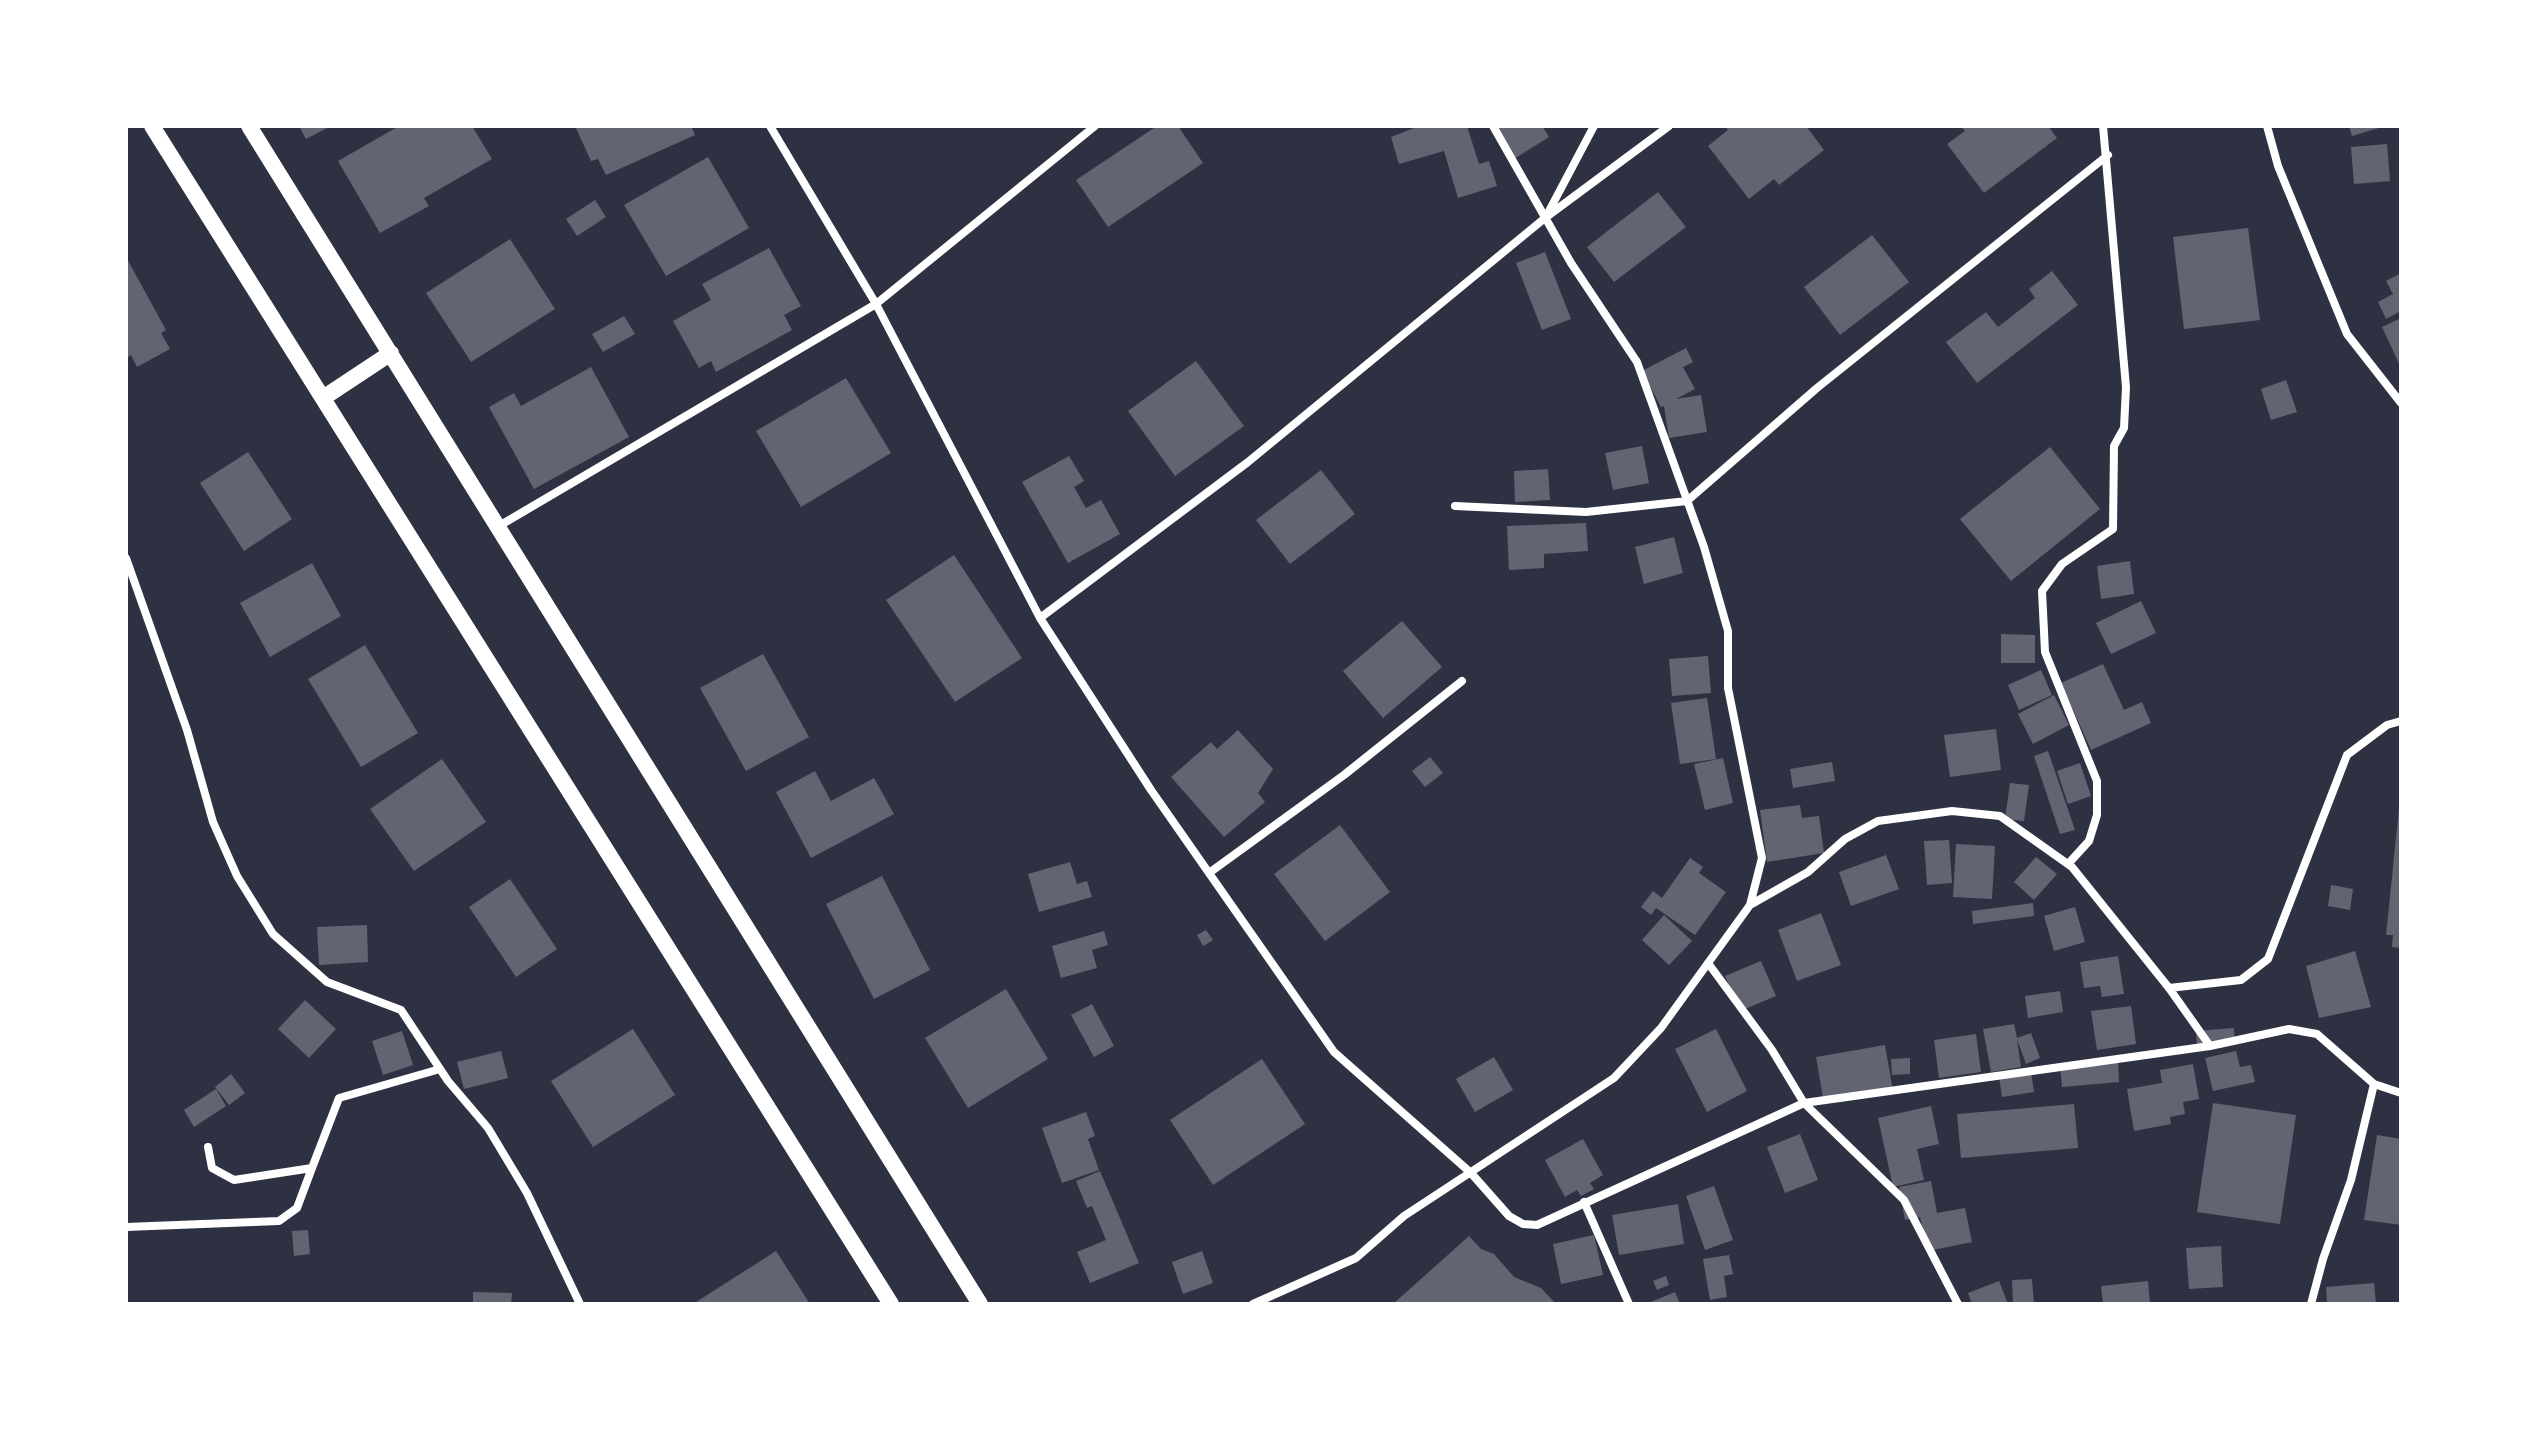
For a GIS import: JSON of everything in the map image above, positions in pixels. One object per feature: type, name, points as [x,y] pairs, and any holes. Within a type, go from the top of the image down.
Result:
[{"type":"main road","points":[[152,126],[891,1304]]},
{"type":"main road","points":[[249,126],[980,1304]]},
{"type":"main road","points":[[323,398],[391,353]]},
{"type":"street","points":[[770,126],[876,304],[1040,618],[1209,873],[1334,1052],[1471,1173],[1509,1216],[1523,1224],[1537,1225],[1804,1103],[2210,1046],[2289,1029],[2317,1034],[2374,1084],[2401,1093]]},
{"type":"street","points":[[499,526],[876,304],[1095,126]]},
{"type":"street","points":[[1253,1304],[1356,1258],[1404,1216],[1614,1078],[1661,1028],[1750,905],[1762,858],[1728,688],[1728,631],[1687,501],[1637,362],[1545,218],[1493,126]]},
{"type":"street","points":[[1545,218],[1594,126]]},
{"type":"street","points":[[1040,618],[1248,462],[1545,218],[1669,126]]},
{"type":"street","points":[[2068,864],[2089,841],[2097,815],[2097,781],[2045,652],[2042,591],[2062,564],[2113,529],[2114,446],[2124,428],[2126,387],[2108,155],[2103,126]]},
{"type":"street","points":[[2267,126],[2278,166],[2347,334],[2401,403]]},
{"type":"street","points":[[1455,506],[1586,512],[1687,501],[1817,388],[2108,155]]},
{"type":"street","points":[[126,558],[187,730],[213,822],[237,876],[273,934],[327,982],[401,1010],[440,1069],[488,1128],[519,1180],[580,1304]]},
{"type":"street","points":[[1209,873],[1344,775],[1462,681]]},
{"type":"street","points":[[2169,988],[2241,980],[2268,959],[2347,755],[2387,725],[2401,721]]},
{"type":"street","points":[[1750,905],[1808,872],[1845,839],[1878,821],[1952,811],[2000,816],[2068,864],[2169,988],[2210,1046]]},
{"type":"street","points":[[1708,963],[1772,1050],[1804,1103],[1904,1200],[1958,1304]]},
{"type":"street","points":[[126,1227],[279,1221],[297,1208],[339,1098],[440,1069]]},
{"type":"street","points":[[2311,1304],[2351,1180],[2374,1084]]},
{"type":"street","points":[[208,1147],[212,1168],[234,1180],[312,1168]]},
{"type":"street","points":[[1584,1202],[1629,1304]]},
{"type":"building","points":[[299,126],[331,126],[306,139]]},
{"type":"building","points":[[399,126],[472,126],[492,159],[424,198],[429,206],[380,233],[338,161]]},
{"type":"building","points":[[575,126],[691,126],[695,135],[606,175],[598,159],[591,161]]},
{"type":"building","points":[[1157,126],[1178,126],[1203,163],[1108,227],[1076,180]]},
{"type":"building","points":[[1419,126],[1467,126],[1479,164],[1489,161],[1497,186],[1458,198],[1444,151],[1399,164],[1391,137]]},
{"type":"building","points":[[1496,126],[1542,126],[1549,137],[1514,159]]},
{"type":"building","points":[[1725,126],[1806,126],[1824,150],[1779,185],[1774,179],[1749,199],[1708,146],[1728,130]]},
{"type":"building","points":[[1961,126],[2048,126],[2057,138],[1984,193],[1947,144],[1965,131]]},
{"type":"building","points":[[2349,126],[2382,126],[2382,127],[2352,136]]},
{"type":"building","points":[[2387,144],[2390,181],[2354,184],[2351,147]]},
{"type":"building","points":[[708,157],[749,228],[666,276],[624,205]]},
{"type":"building","points":[[1658,192],[1686,227],[1614,282],[1587,247]]},
{"type":"building","points":[[595,200],[606,217],[577,236],[566,219]]},
{"type":"building","points":[[2248,228],[2260,320],[2184,329],[2173,237]]},
{"type":"building","points":[[1872,235],[1909,282],[1840,335],[1804,287]]},
{"type":"building","points":[[510,239],[555,309],[471,362],[426,293]]},
{"type":"building","points":[[769,248],[801,306],[784,315],[792,330],[716,372],[711,361],[699,368],[673,321],[711,300],[702,284]]},
{"type":"building","points":[[1545,252],[1571,319],[1542,330],[1516,263]]},
{"type":"building","points":[[126,257],[166,330],[161,333],[170,349],[137,367],[131,355],[126,358]]},
{"type":"building","points":[[2052,271],[2078,305],[1977,383],[1946,342],[1986,312],[1998,327],[2035,298],[2029,289]]},
{"type":"building","points":[[2401,273],[2401,311],[2386,319],[2378,302],[2393,294],[2386,281]]},
{"type":"building","points":[[624,316],[635,334],[603,352],[592,334]]},
{"type":"building","points":[[2401,318],[2401,368],[2382,327]]},
{"type":"building","points":[[1686,348],[1693,362],[1683,367],[1695,389],[1676,399],[1701,395],[1707,432],[1669,438],[1664,406],[1661,407],[1642,371]]},
{"type":"building","points":[[1196,361],[1244,426],[1175,476],[1128,411]]},
{"type":"building","points":[[591,367],[629,437],[534,489],[489,407],[514,393],[521,406]]},
{"type":"building","points":[[846,378],[891,453],[801,507],[756,431]]},
{"type":"building","points":[[2286,380],[2297,412],[2271,420],[2261,389]]},
{"type":"building","points":[[1642,446],[1649,483],[1613,490],[1605,453]]},
{"type":"building","points":[[2050,447],[2100,509],[2011,581],[1960,519]]},
{"type":"building","points":[[248,452],[292,519],[244,551],[200,483]]},
{"type":"building","points":[[1069,456],[1084,481],[1074,487],[1086,508],[1101,500],[1120,534],[1068,563],[1022,482]]},
{"type":"building","points":[[1548,469],[1550,500],[1515,502],[1514,471]]},
{"type":"building","points":[[1321,470],[1355,514],[1290,564],[1256,520]]},
{"type":"building","points":[[1586,523],[1588,551],[1544,554],[1544,568],[1509,570],[1507,526]]},
{"type":"building","points":[[1674,537],[1683,573],[1644,584],[1635,547]]},
{"type":"building","points":[[954,555],[1022,658],[955,702],[886,600]]},
{"type":"building","points":[[2130,561],[2134,594],[2101,599],[2097,566]]},
{"type":"building","points":[[312,563],[341,616],[270,657],[240,603]]},
{"type":"building","points":[[2141,601],[2156,633],[2111,654],[2096,623]]},
{"type":"building","points":[[1402,621],[1442,667],[1383,718],[1343,671]]},
{"type":"building","points":[[2001,634],[2035,635],[2035,663],[2001,663]]},
{"type":"building","points":[[365,645],[418,733],[361,767],[308,679]]},
{"type":"building","points":[[763,654],[809,737],[746,771],[700,688]]},
{"type":"building","points":[[1708,656],[1711,693],[1672,696],[1669,659]]},
{"type":"building","points":[[2103,664],[2124,710],[2142,702],[2151,723],[2091,750],[2061,683]]},
{"type":"building","points":[[2041,670],[2052,695],[2019,710],[2008,685]]},
{"type":"building","points":[[2054,695],[2069,725],[2033,744],[2018,714]]},
{"type":"building","points":[[1707,698],[1716,759],[1680,764],[1671,703]]},
{"type":"building","points":[[1996,729],[2001,770],[1950,777],[1944,735]]},
{"type":"building","points":[[1238,730],[1273,769],[1258,793],[1265,802],[1224,837],[1171,777],[1211,742],[1217,749]]},
{"type":"building","points":[[2048,751],[2075,830],[2060,834],[2034,756]]},
{"type":"building","points":[[1430,757],[1443,773],[1425,787],[1412,771]]},
{"type":"building","points":[[1723,758],[1733,803],[1705,810],[1694,764]]},
{"type":"building","points":[[442,759],[486,822],[414,871],[370,809]]},
{"type":"building","points":[[1832,762],[1835,781],[1793,788],[1790,769]]},
{"type":"building","points":[[2080,763],[2091,796],[2068,804],[2057,771]]},
{"type":"building","points":[[815,771],[831,801],[874,778],[894,814],[811,858],[776,792]]},
{"type":"building","points":[[2010,783],[2029,785],[2024,821],[2005,819]]},
{"type":"building","points":[[1800,805],[1802,818],[1819,816],[1824,853],[1767,862],[1760,810]]},
{"type":"building","points":[[2399,808],[2401,948],[2392,947],[2393,935],[2386,935]]},
{"type":"building","points":[[1340,825],[1390,892],[1325,941],[1274,874]]},
{"type":"building","points":[[1949,840],[1952,883],[1927,885],[1924,841]]},
{"type":"building","points":[[1956,844],[1995,846],[1992,899],[1953,897]]},
{"type":"building","points":[[1886,855],[1899,889],[1851,906],[1839,872]]},
{"type":"building","points":[[2036,857],[2057,874],[2034,900],[2014,882]]},
{"type":"building","points":[[1690,858],[1703,867],[1699,873],[1726,892],[1695,935],[1656,908],[1651,915],[1641,907],[1653,891],[1662,898]]},
{"type":"building","points":[[1070,862],[1077,884],[1087,881],[1092,897],[1039,912],[1028,874]]},
{"type":"building","points":[[882,876],[930,970],[874,999],[826,904]]},
{"type":"building","points":[[510,879],[557,949],[516,977],[469,907]]},
{"type":"building","points":[[2331,885],[2353,889],[2350,910],[2328,906]]},
{"type":"building","points":[[2033,903],[2034,916],[1973,924],[1972,911]]},
{"type":"building","points":[[2075,907],[2085,942],[2054,951],[2044,916]]},
{"type":"building","points":[[1821,913],[1841,965],[1797,981],[1778,930]]},
{"type":"building","points":[[1664,915],[1692,941],[1669,965],[1642,940]]},
{"type":"building","points":[[367,925],[368,962],[319,965],[317,927]]},
{"type":"building","points":[[1206,930],[1213,940],[1203,946],[1197,935]]},
{"type":"building","points":[[1104,931],[1108,945],[1092,950],[1097,968],[1061,978],[1052,946]]},
{"type":"building","points":[[2355,951],[2371,1007],[2319,1018],[2306,966]]},
{"type":"building","points":[[2118,956],[2124,994],[2102,997],[2100,986],[2084,988],[2080,962]]},
{"type":"building","points":[[1761,961],[1776,996],[1740,1011],[1725,976]]},
{"type":"building","points":[[1006,989],[1048,1059],[968,1108],[925,1038]]},
{"type":"building","points":[[2060,991],[2063,1012],[2028,1018],[2025,996]]},
{"type":"building","points":[[305,1000],[336,1029],[309,1058],[278,1029]]},
{"type":"building","points":[[1092,1004],[1114,1046],[1094,1057],[1071,1015]]},
{"type":"building","points":[[2131,1006],[2136,1044],[2097,1050],[2091,1011]]},
{"type":"building","points":[[2014,1024],[2017,1038],[2031,1033],[2040,1058],[2026,1064],[2017,1039],[2021,1067],[1991,1072],[1983,1029]]},
{"type":"building","points":[[2234,1028],[2235,1045],[2197,1048],[2196,1031]]},
{"type":"building","points":[[633,1029],[675,1095],[593,1147],[551,1081]]},
{"type":"building","points":[[1716,1029],[1747,1091],[1707,1112],[1675,1049]]},
{"type":"building","points":[[402,1031],[413,1065],[383,1075],[372,1041]]},
{"type":"building","points":[[1976,1034],[1981,1072],[1939,1078],[1934,1040]]},
{"type":"building","points":[[1885,1045],[1893,1091],[1824,1103],[1816,1057]]},
{"type":"building","points":[[501,1051],[508,1078],[464,1089],[457,1062]]},
{"type":"building","points":[[2236,1051],[2240,1067],[2251,1065],[2255,1082],[2213,1091],[2205,1058]]},
{"type":"building","points":[[1494,1057],[1513,1090],[1475,1112],[1456,1079]]},
{"type":"building","points":[[1910,1058],[1910,1074],[1892,1075],[1891,1059]]},
{"type":"building","points":[[1262,1059],[1305,1124],[1213,1185],[1170,1120]]},
{"type":"building","points":[[2118,1062],[2119,1082],[2062,1087],[2060,1066]]},
{"type":"building","points":[[2193,1064],[2199,1099],[2183,1102],[2185,1114],[2170,1117],[2171,1124],[2134,1131],[2127,1089],[2162,1083],[2160,1070]]},
{"type":"building","points":[[2031,1072],[2034,1092],[2002,1097],[1999,1076]]},
{"type":"building","points":[[231,1074],[245,1093],[229,1105],[215,1087]]},
{"type":"building","points":[[216,1089],[226,1106],[194,1127],[184,1110]]},
{"type":"building","points":[[2213,1103],[2296,1115],[2280,1224],[2197,1212]]},
{"type":"building","points":[[2074,1104],[2078,1148],[1961,1158],[1957,1114]]},
{"type":"building","points":[[1931,1106],[1939,1144],[1917,1149],[1924,1180],[1893,1187],[1878,1118]]},
{"type":"building","points":[[1086,1112],[1095,1136],[1088,1139],[1099,1170],[1062,1183],[1042,1128]]},
{"type":"building","points":[[1800,1134],[1818,1180],[1785,1193],[1767,1147]]},
{"type":"building","points":[[2377,1135],[2401,1139],[2401,1225],[2364,1220]]},
{"type":"building","points":[[1583,1139],[1603,1175],[1590,1183],[1594,1189],[1581,1196],[1577,1190],[1565,1197],[1545,1160]]},
{"type":"building","points":[[1100,1171],[1139,1263],[1090,1283],[1077,1252],[1106,1240],[1092,1206],[1087,1208],[1076,1181]]},
{"type":"building","points":[[1931,1181],[1937,1213],[1965,1208],[1972,1242],[1928,1251],[1920,1217],[1905,1220],[1899,1187]]},
{"type":"building","points":[[1714,1186],[1733,1240],[1705,1250],[1686,1196]]},
{"type":"building","points":[[1678,1204],[1684,1244],[1619,1255],[1612,1215]]},
{"type":"building","points":[[308,1230],[310,1254],[294,1256],[292,1231]]},
{"type":"building","points":[[1594,1235],[1603,1275],[1561,1284],[1553,1244]]},
{"type":"building","points":[[1469,1236],[1481,1249],[1494,1254],[1514,1277],[1541,1288],[1556,1304],[1393,1304]]},
{"type":"building","points":[[2221,1246],[2223,1287],[2189,1289],[2186,1248]]},
{"type":"building","points":[[776,1251],[810,1304],[693,1304]]},
{"type":"building","points":[[1202,1251],[1213,1283],[1183,1294],[1172,1262]]},
{"type":"building","points":[[1729,1255],[1733,1274],[1724,1276],[1727,1297],[1710,1300],[1703,1259]]},
{"type":"building","points":[[1666,1276],[1669,1285],[1657,1290],[1653,1281]]},
{"type":"building","points":[[2032,1279],[2034,1304],[2013,1304],[2012,1280]]},
{"type":"building","points":[[1999,1281],[2008,1304],[1972,1304],[1968,1293]]},
{"type":"building","points":[[2148,1281],[2150,1304],[2103,1304],[2101,1286]]},
{"type":"building","points":[[2374,1283],[2376,1304],[2327,1304],[2326,1287]]},
{"type":"building","points":[[473,1292],[512,1293],[511,1304],[473,1304]]},
{"type":"building","points":[[1675,1292],[1680,1304],[1646,1304]]}]
